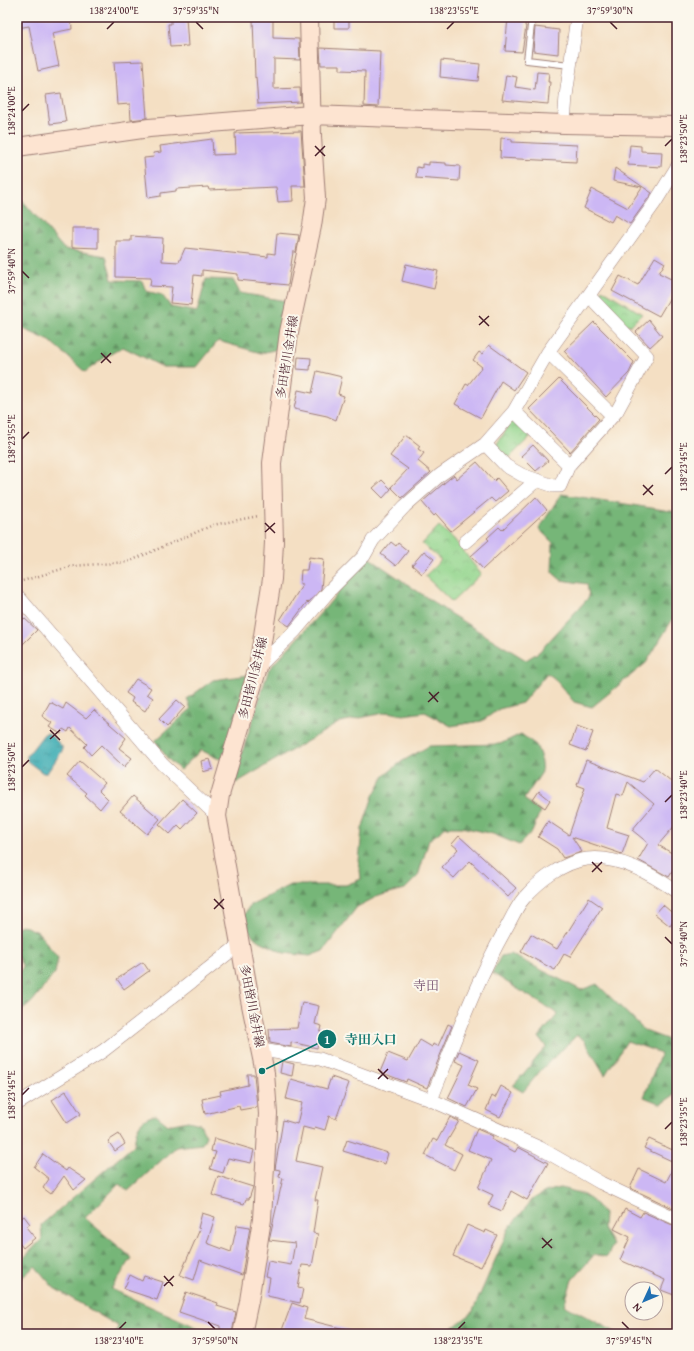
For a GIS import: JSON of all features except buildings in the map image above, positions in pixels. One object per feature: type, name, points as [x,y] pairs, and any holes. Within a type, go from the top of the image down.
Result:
[{"type":"main road","name":"多田皆川金井線","points":[[242,1334],[249,1301],[262,1219],[268,1114],[265,1073],[217,816],[220,796],[258,667],[272,580],[274,542],[272,463],[289,332],[311,234],[316,198],[311,115],[309,17]]},
{"type":"main road","points":[[17,147],[150,128],[311,115],[564,124],[677,126]]},
{"type":"street","points":[[564,124],[577,17]]},
{"type":"street","points":[[258,667],[295,631],[330,590],[364,556],[373,540],[405,506],[440,475],[486,444],[514,411],[548,352],[654,204],[677,168]]},
{"type":"street","points":[[486,444],[506,466],[522,475],[560,486],[569,465],[617,412],[647,356],[589,296]]},
{"type":"street","points":[[548,352],[613,416]]},
{"type":"street","points":[[514,411],[569,465]]},
{"type":"street","points":[[465,542],[537,480]]},
{"type":"street","points":[[17,595],[162,764],[217,816]]},
{"type":"street","points":[[431,1100],[490,957],[523,899],[541,882],[556,871],[576,862],[587,859],[606,859],[621,862],[651,875],[677,892]]},
{"type":"street","points":[[17,1104],[103,1051],[240,944]]},
{"type":"street","points":[[261,1050],[320,1059],[431,1100],[540,1148],[601,1183],[677,1219]]},
{"type":"lane","points":[[532,17],[527,60],[570,65]]},
{"type":"path","points":[[17,582],[72,566],[128,562],[213,525],[273,513]]},
{"type":"green space","points":[[22,200],[64,249],[106,256],[112,280],[142,281],[146,291],[162,295],[171,307],[197,312],[206,279],[233,280],[240,293],[286,301],[278,349],[261,353],[218,341],[197,367],[163,367],[123,347],[107,356],[85,372],[50,341],[17,326],[17,205]]},
{"type":"green space","points":[[602,289],[642,314],[631,325],[625,325],[600,296]]},
{"type":"green space","points":[[512,421],[518,421],[532,435],[508,459],[495,447]]},
{"type":"green space","points":[[561,494],[677,512],[677,612],[646,663],[592,707],[574,702],[554,678],[547,673],[522,703],[499,709],[482,721],[451,726],[425,712],[403,715],[389,712],[340,722],[236,783],[234,778],[269,669],[327,606],[368,557],[449,613],[526,660],[539,652],[589,597],[587,584],[561,580],[552,572],[553,543],[539,529]]},
{"type":"green space","points":[[439,526],[454,539],[481,574],[452,602],[425,576],[441,560],[422,544]]},
{"type":"green space","points":[[249,675],[226,760],[217,758],[201,750],[180,770],[168,759],[155,741],[191,709],[187,699],[213,680]]},
{"type":"green space","points":[[521,734],[536,745],[540,755],[542,772],[524,799],[540,811],[533,830],[519,845],[493,834],[462,827],[446,827],[429,840],[418,876],[405,889],[378,896],[357,907],[323,951],[310,956],[284,953],[256,939],[247,929],[244,915],[250,905],[290,885],[346,885],[361,879],[359,861],[362,829],[373,796],[384,776],[401,762],[429,746],[500,744]]},
{"type":"green space","points":[[22,925],[38,932],[58,958],[55,973],[32,1002],[17,1015],[17,975],[23,967],[17,955],[17,927]]},
{"type":"green space","points":[[510,954],[581,990],[597,984],[645,1031],[677,1043],[677,1093],[661,1104],[644,1097],[661,1053],[627,1041],[605,1075],[584,1040],[577,1035],[541,1070],[523,1092],[513,1086],[546,1047],[539,1037],[558,1014],[492,973],[501,956]]},
{"type":"green space","points":[[156,1115],[168,1125],[188,1121],[200,1124],[206,1136],[202,1144],[176,1147],[128,1191],[119,1184],[85,1218],[132,1258],[111,1289],[205,1331],[204,1334],[116,1334],[118,1326],[54,1288],[35,1266],[17,1282],[17,1265],[42,1239],[41,1225],[134,1145],[139,1126],[145,1119]]},
{"type":"green space","points":[[560,1188],[580,1193],[590,1199],[599,1208],[604,1214],[603,1228],[613,1245],[607,1257],[594,1255],[572,1280],[564,1305],[619,1334],[440,1334],[447,1332],[472,1313],[509,1228],[533,1199],[545,1192]]},
{"type":"water","points":[[48,733],[62,746],[62,751],[47,773],[43,773],[27,761],[27,756],[44,734]]},
{"type":"place","name":"寺田入口","points":[[262,1071]]},
{"type":"district","name":"寺田","points":[[426,985]]}]
